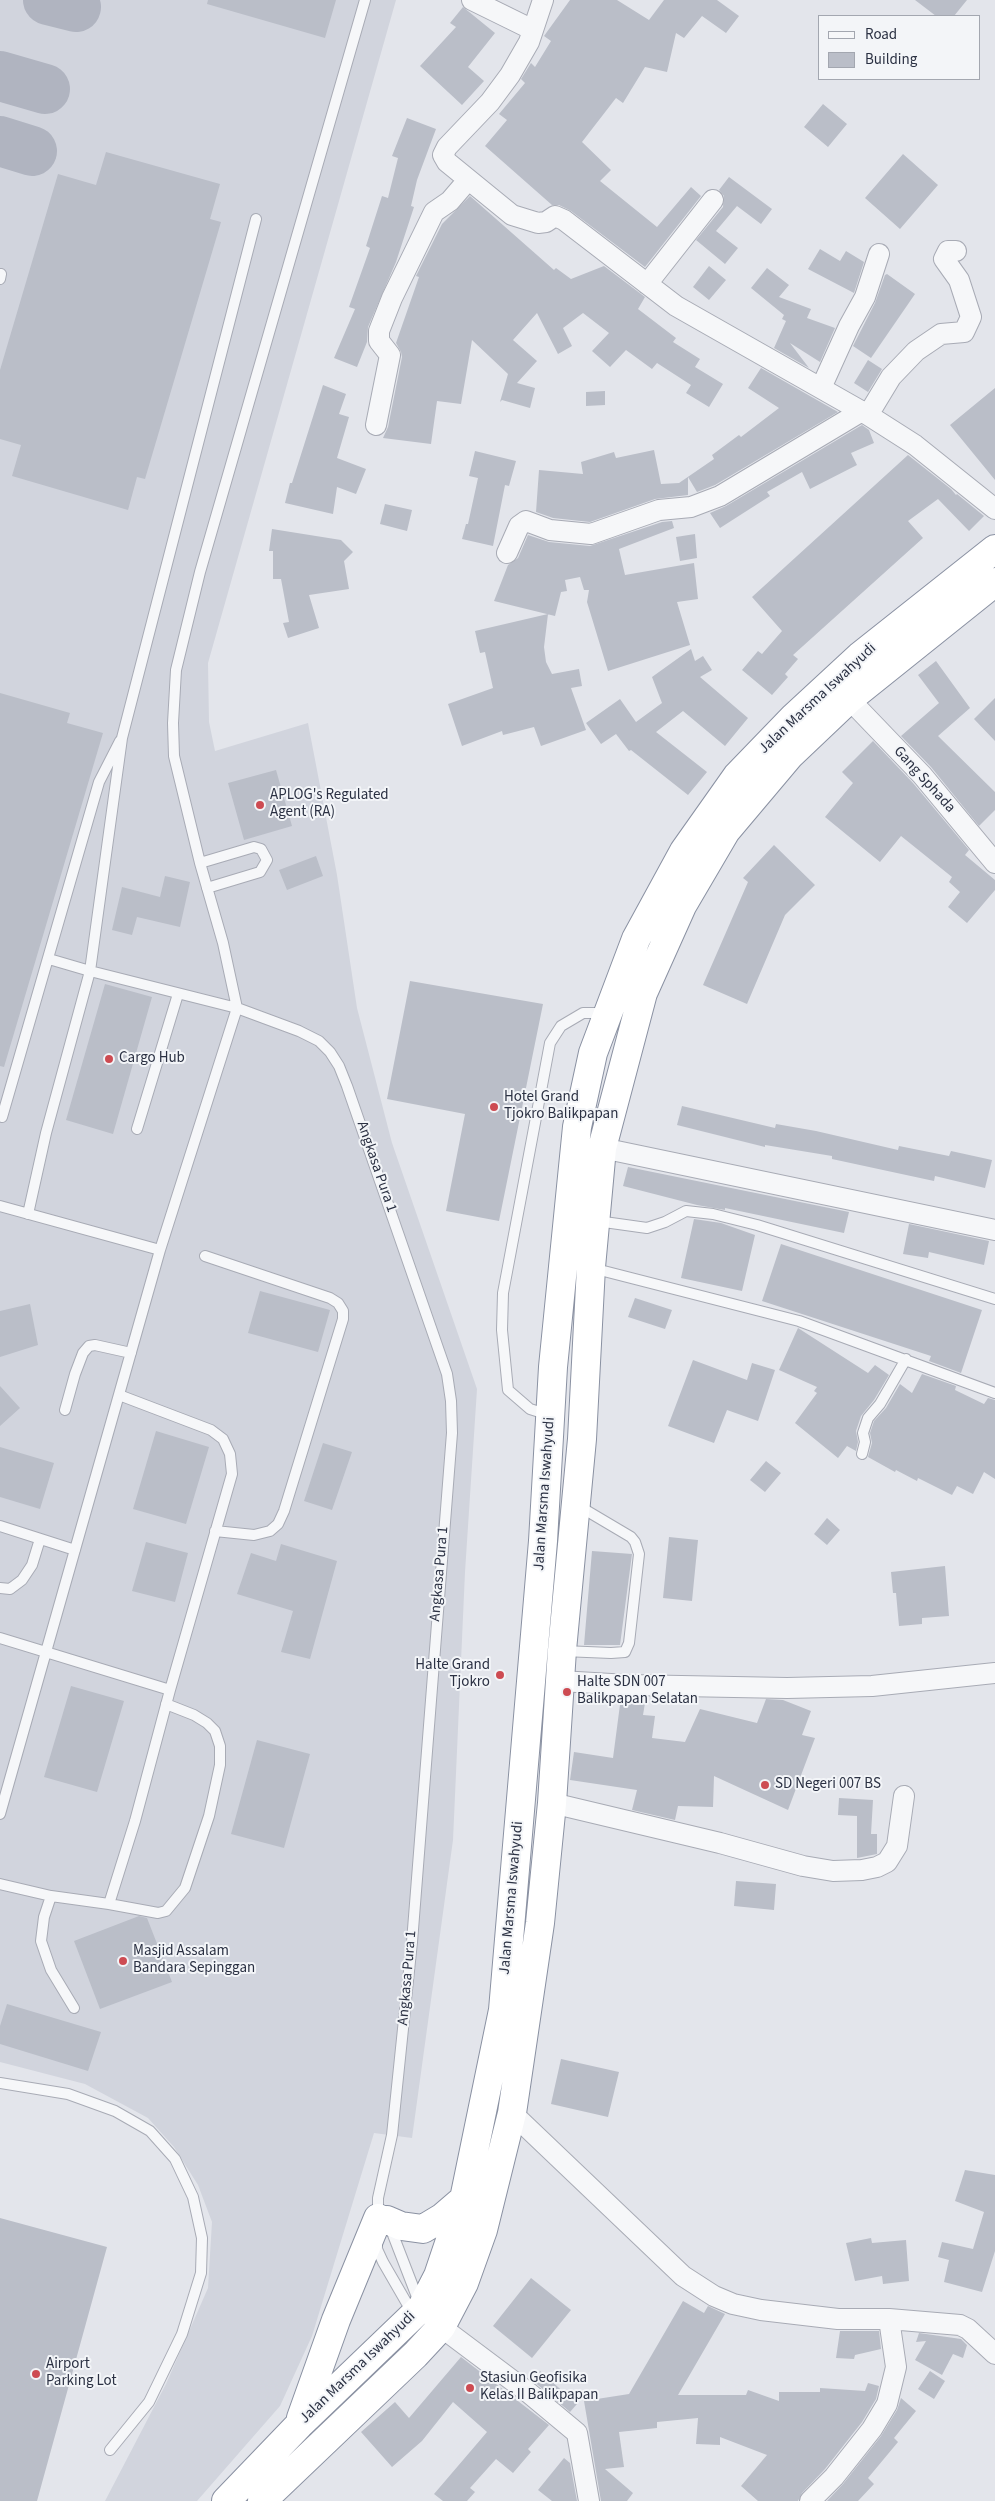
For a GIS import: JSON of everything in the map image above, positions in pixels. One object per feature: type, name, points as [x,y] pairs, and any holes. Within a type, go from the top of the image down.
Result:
[{"type":"highway","name":"Jalan Marsma Iswahyudi","points":[[226,2501],[299,2424],[377,2350],[425,2324],[438,2276],[464,2198],[503,2010],[543,1541],[553,1367],[577,1127],[593,1053],[636,939],[684,851],[737,776],[794,716],[860,656],[995,549]]},
{"type":"highway","name":"Jalan Marsma Iswahyudi","points":[[262,2501],[398,2371],[425,2324],[464,2283],[483,2230],[512,2113],[540,1923],[552,1802],[562,1650],[577,1504],[591,1267],[597,1221],[602,1148],[644,993],[682,906],[726,830],[790,755],[849,699],[995,582]]},
{"type":"highway","points":[[299,2424],[336,2320],[381,2212],[401,2226],[423,2229],[443,2217],[464,2198]]},
{"type":"highway","points":[[377,2350],[398,2371]]},
{"type":"street","points":[[472,0],[533,30]]},
{"type":"street","points":[[543,0],[529,42],[510,75],[490,102],[444,151],[447,162],[512,215],[538,223],[546,222],[555,216],[564,220],[676,306],[865,413],[915,445],[995,509]]},
{"type":"street","points":[[376,425],[390,355],[379,341],[379,331],[392,298],[434,212],[450,201],[468,180]]},
{"type":"street","points":[[647,284],[713,200]]},
{"type":"street","points":[[507,553],[519,526],[526,521],[550,530],[591,534],[659,510],[691,507],[720,496],[865,413],[890,377],[916,351],[941,334],[964,332],[971,317],[959,280],[944,259],[948,251],[956,251]]},
{"type":"street","points":[[821,388],[849,326],[865,297],[879,254]]},
{"type":"street","name":"Gang Sphada","points":[[849,699],[922,775],[995,864]]},
{"type":"street","points":[[602,1148],[993,1225]]},
{"type":"street","points":[[560,1681],[628,1685],[787,1688],[872,1686],[995,1673]]},
{"type":"street","points":[[552,1802],[720,1843],[803,1866],[833,1871],[862,1870],[877,1867],[887,1862],[897,1846],[904,1796]]},
{"type":"street","points":[[512,2113],[683,2276],[714,2296],[733,2304],[761,2310],[838,2319],[889,2319],[960,2325],[968,2329],[995,2354]]},
{"type":"street","points":[[810,2501],[834,2477],[872,2429],[887,2404],[896,2367],[889,2319]]},
{"type":"street","points":[[425,2324],[529,2392],[577,2433],[589,2501]]},
{"type":"lane","points":[[0,1814],[160,1250],[238,1008],[224,943],[200,863],[174,756],[173,723],[176,670],[200,572],[365,0]]},
{"type":"lane","points":[[28,1214],[46,1133],[90,971],[122,738],[256,219]]},
{"type":"lane","points":[[2,1116],[99,782],[122,738]]},
{"type":"lane","points":[[200,863],[254,847],[261,849],[267,860],[260,872],[207,888]]},
{"type":"lane","name":"Angkasa Pura 1","points":[[49,959],[178,994],[238,1008],[299,1031],[319,1041],[339,1066],[436,1338],[447,1374],[451,1401],[452,1433],[411,1952],[392,2135],[377,2249],[425,2324]]},
{"type":"lane","points":[[137,1130],[178,994]]},
{"type":"lane","points":[[550,1415],[530,1409],[508,1390],[502,1330],[503,1293],[550,1043],[561,1026],[583,1013],[609,1012]]},
{"type":"lane","points":[[0,1206],[160,1250]]},
{"type":"lane","points":[[597,1221],[647,1228],[665,1222],[686,1211],[706,1213],[757,1225],[995,1299]]},
{"type":"lane","points":[[205,1256],[330,1298],[338,1303],[343,1311],[343,1319],[290,1492],[278,1524],[270,1531],[254,1535],[215,1531]]},
{"type":"lane","points":[[591,1267],[784,1316],[995,1393]]},
{"type":"lane","points":[[64,1410],[77,1367],[83,1353],[89,1346],[95,1345],[131,1352]]},
{"type":"lane","points":[[862,1454],[865,1442],[862,1433],[868,1418],[880,1404],[906,1359]]},
{"type":"lane","points":[[109,1904],[135,1821],[166,1704],[232,1474],[230,1454],[223,1439],[211,1430],[119,1395]]},
{"type":"lane","points":[[562,1650],[625,1652],[630,1637],[639,1554],[636,1542],[631,1537],[577,1504]]},
{"type":"lane","points":[[0,1526],[75,1550]]},
{"type":"lane","points":[[0,1588],[10,1589],[22,1580],[32,1565],[40,1539]]},
{"type":"lane","points":[[0,1638],[170,1690]]},
{"type":"lane","points":[[0,1884],[51,1896],[158,1913],[166,1911],[185,1888],[209,1816],[220,1765],[220,1746],[215,1731],[207,1723],[194,1715],[166,1704]]},
{"type":"lane","points":[[51,1896],[44,1917],[41,1941],[51,1970],[74,2008]]},
{"type":"lane","points":[[0,2083],[68,2094],[115,2112],[150,2131],[175,2159],[193,2197],[202,2238],[200,2273],[182,2334],[149,2402],[110,2450]]},
{"type":"lane","points":[[381,2212],[425,2324]]},
{"type":"shaded area","points":[[0,0],[396,0],[208,663],[209,722],[215,751],[308,723],[337,875],[357,1008],[392,1143],[477,1389],[465,1572],[453,1840],[412,2138],[374,2133],[312,2336],[280,2406],[197,2501],[105,2501],[166,2384],[208,2288],[212,2222],[198,2185],[174,2147],[148,2118],[85,2084],[0,2062]]},
{"type":"building","points":[[208,0],[336,0],[325,38],[207,4]]},
{"type":"building","points":[[570,0],[617,0],[649,20],[664,0],[717,0],[739,16],[726,33],[702,16],[684,38],[676,33],[667,72],[645,67],[623,103],[616,98],[582,142],[611,170],[600,181],[657,227],[691,187],[701,196],[645,267],[571,211],[559,205],[552,205],[485,146],[507,120],[499,114],[525,83],[521,79],[531,63],[535,67],[551,41],[544,36]]},
{"type":"building","points":[[915,0],[967,0],[955,15],[935,15]]},
{"type":"building","points":[[463,7],[495,33],[468,67],[484,81],[462,105],[420,66],[456,27],[450,23]]},
{"type":"building","points":[[823,104],[847,124],[828,147],[804,127]]},
{"type":"building","points":[[407,118],[436,129],[417,180],[411,206],[414,207],[396,262],[368,327],[367,342],[357,367],[334,358],[355,309],[349,307],[370,248],[366,246],[382,196],[388,198],[398,158],[392,156]]},
{"type":"building","points":[[106,152],[220,184],[210,219],[221,222],[145,479],[137,477],[128,510],[12,476],[21,445],[0,439],[0,370],[58,174],[96,185]]},
{"type":"building","points":[[903,154],[938,185],[900,229],[865,198]]},
{"type":"building","points":[[729,177],[772,209],[761,224],[737,206],[716,231],[738,248],[725,264],[696,240],[723,207],[724,196],[719,190]]},
{"type":"building","points":[[470,196],[554,270],[556,268],[571,279],[604,266],[645,297],[638,309],[676,338],[673,342],[700,359],[695,367],[723,384],[709,407],[686,393],[691,385],[657,363],[652,369],[626,350],[610,367],[592,351],[609,333],[583,313],[563,328],[572,346],[558,354],[537,313],[513,340],[537,361],[517,383],[535,388],[530,408],[502,400],[500,402],[508,374],[472,340],[461,404],[437,401],[431,444],[383,438],[388,427],[402,357],[396,343],[419,277],[416,276],[442,224]]},
{"type":"building","points":[[820,249],[840,261],[846,251],[864,262],[854,293],[808,269]]},
{"type":"building","points":[[709,266],[726,280],[709,300],[693,287]]},
{"type":"building","points":[[767,268],[789,285],[779,297],[811,309],[807,318],[835,328],[820,362],[790,343],[809,368],[774,348],[786,321],[782,319],[784,315],[751,288]]},
{"type":"building","points":[[887,274],[915,294],[871,358],[853,346],[875,303]]},
{"type":"building","points":[[868,360],[882,369],[868,392],[854,383]]},
{"type":"building","points":[[761,368],[838,412],[715,485],[697,492],[688,477],[688,495],[655,499],[590,522],[553,518],[536,512],[539,470],[583,474],[581,462],[614,452],[616,458],[654,450],[661,484],[679,483],[714,459],[712,455],[739,435],[741,437],[779,408],[748,388]]},
{"type":"building","points":[[323,385],[346,394],[339,414],[349,417],[337,458],[366,469],[356,494],[337,487],[333,514],[285,503]]},
{"type":"building","points":[[995,388],[995,480],[950,425]]},
{"type":"building","points":[[605,391],[605,405],[586,406],[586,392]]},
{"type":"building","points":[[862,425],[869,430],[874,443],[851,453],[857,465],[810,489],[802,472],[767,492],[770,496],[720,528],[710,513],[726,506]]},
{"type":"building","points":[[475,451],[516,461],[509,486],[505,485],[493,546],[462,539],[466,524],[468,524],[478,478],[469,476]]},
{"type":"building","points":[[908,455],[984,516],[969,531],[938,499],[908,521],[923,538],[793,655],[798,659],[785,674],[788,677],[772,695],[742,670],[758,651],[762,654],[782,631],[752,597]]},
{"type":"building","points":[[385,504],[412,510],[407,531],[380,524]]},
{"type":"building","points":[[672,521],[674,528],[619,549],[625,575],[694,563],[698,599],[677,602],[690,645],[608,671],[587,602],[589,590],[584,590],[580,577],[565,580],[567,591],[561,592],[555,616],[494,601],[508,565],[518,558],[528,535],[549,542],[590,546],[662,522]]},
{"type":"building","points":[[272,529],[341,540],[353,552],[344,561],[349,589],[309,595],[319,628],[288,638],[283,623],[289,622],[281,579],[273,579],[273,551],[269,551]]},
{"type":"building","points":[[695,534],[697,558],[680,561],[676,537]]},
{"type":"building","points":[[548,614],[544,647],[546,662],[552,674],[579,669],[582,686],[571,688],[586,730],[541,746],[534,727],[503,735],[502,731],[462,746],[448,704],[493,688],[485,652],[480,653],[475,631]]},
{"type":"building","points":[[691,649],[695,661],[703,656],[712,670],[700,677],[748,718],[725,746],[683,711],[656,732],[707,772],[688,795],[631,750],[629,751],[616,734],[601,744],[586,723],[620,699],[636,722],[662,703],[652,677]]},
{"type":"building","points":[[936,661],[970,708],[938,736],[995,792],[995,810],[979,826],[931,767],[901,736],[939,703],[918,675]]},
{"type":"building","points":[[0,693],[70,713],[67,723],[103,733],[4,1067],[0,1066]]},
{"type":"building","points":[[995,698],[995,741],[974,719]]},
{"type":"building","points":[[873,741],[913,783],[969,850],[965,855],[995,880],[995,890],[967,923],[948,907],[960,892],[949,882],[952,877],[901,836],[880,862],[825,817],[853,783],[842,772]]},
{"type":"building","name":"APLOG's Regulated Agent (RA)","points":[[276,770],[292,826],[244,840],[228,783]]},
{"type":"building","points":[[774,845],[815,885],[785,915],[747,1004],[703,985],[748,882],[743,878]]},
{"type":"building","points":[[316,856],[323,876],[287,890],[279,870]]},
{"type":"building","points":[[165,876],[190,882],[180,927],[137,917],[132,935],[112,930],[122,887],[160,897]]},
{"type":"building","points":[[410,981],[543,1004],[499,1221],[446,1211],[465,1114],[387,1099]]},
{"type":"building","name":"Cargo Hub","points":[[105,984],[152,997],[113,1134],[66,1120]]},
{"type":"building","points":[[682,1106],[775,1128],[776,1124],[816,1131],[898,1150],[899,1146],[949,1156],[951,1151],[992,1160],[985,1188],[935,1176],[934,1181],[832,1159],[832,1156],[765,1145],[765,1147],[677,1125]]},
{"type":"building","points":[[628,1167],[849,1212],[844,1233],[725,1208],[725,1210],[697,1205],[623,1186]]},
{"type":"building","points":[[694,1219],[721,1223],[755,1235],[742,1291],[681,1278]]},
{"type":"building","points":[[909,1224],[989,1241],[984,1265],[929,1252],[928,1258],[903,1254]]},
{"type":"building","points":[[781,1244],[982,1310],[961,1373],[929,1361],[931,1356],[762,1301]]},
{"type":"building","points":[[260,1291],[330,1310],[318,1352],[248,1333]]},
{"type":"building","points":[[635,1298],[672,1310],[665,1329],[628,1317]]},
{"type":"building","points":[[30,1304],[38,1345],[0,1357],[0,1311]]},
{"type":"building","points":[[798,1328],[868,1373],[875,1365],[889,1375],[874,1400],[861,1416],[856,1431],[858,1442],[856,1451],[847,1446],[838,1458],[795,1423],[817,1393],[814,1391],[817,1387],[779,1370]]},
{"type":"building","points":[[693,1360],[747,1380],[752,1363],[775,1370],[758,1421],[727,1410],[714,1443],[668,1426]]},
{"type":"building","points":[[922,1374],[956,1386],[955,1390],[984,1404],[988,1398],[995,1400],[995,1479],[984,1472],[973,1494],[957,1486],[952,1495],[918,1478],[917,1481],[896,1470],[895,1472],[868,1457],[872,1443],[870,1433],[874,1421],[886,1408],[900,1384],[912,1393]]},
{"type":"building","points":[[0,1386],[20,1408],[0,1426]]},
{"type":"building","points":[[156,1431],[209,1447],[186,1524],[133,1509]]},
{"type":"building","points":[[323,1443],[352,1452],[332,1510],[304,1501]]},
{"type":"building","points":[[0,1447],[54,1463],[40,1509],[0,1497]]},
{"type":"building","points":[[766,1461],[781,1473],[765,1492],[750,1480]]},
{"type":"building","points":[[827,1518],[840,1530],[827,1545],[814,1534]]},
{"type":"building","points":[[669,1537],[698,1540],[692,1601],[663,1598]]},
{"type":"building","points":[[146,1542],[188,1553],[175,1602],[132,1591]]},
{"type":"building","points":[[281,1544],[337,1561],[310,1659],[281,1652],[293,1611],[237,1594],[251,1553],[276,1561]]},
{"type":"building","points":[[592,1551],[632,1554],[620,1645],[584,1645]]},
{"type":"building","points":[[945,1566],[949,1616],[922,1618],[922,1624],[899,1626],[896,1593],[893,1593],[891,1572]]},
{"type":"building","points":[[71,1686],[124,1701],[97,1792],[44,1777]]},
{"type":"building","points":[[621,1697],[646,1697],[643,1715],[655,1716],[652,1738],[685,1742],[700,1709],[757,1723],[766,1699],[783,1700],[811,1711],[802,1735],[815,1738],[788,1810],[714,1776],[713,1807],[678,1806],[675,1820],[632,1810],[637,1790],[570,1780],[574,1752],[613,1758]]},
{"type":"building","points":[[257,1740],[310,1754],[284,1848],[231,1834]]},
{"type":"building","points":[[839,1798],[873,1800],[871,1834],[877,1834],[877,1854],[857,1858],[857,1816],[838,1815]]},
{"type":"building","points":[[736,1881],[776,1884],[774,1910],[734,1906]]},
{"type":"building","name":"Masjid Assalam Bandara Sepinggan","points":[[139,1916],[147,1918],[172,1982],[100,2009],[74,1941]]},
{"type":"building","points":[[7,2004],[101,2032],[88,2071],[0,2044],[0,2026]]},
{"type":"building","points":[[561,2059],[619,2072],[608,2117],[551,2104]]},
{"type":"building","points":[[965,2170],[995,2175],[995,2251],[982,2292],[944,2282],[949,2260],[938,2257],[942,2242],[973,2249],[984,2212],[955,2201]]},
{"type":"building","name":"Airport Parking Lot","points":[[0,2218],[107,2247],[37,2501],[0,2501]]},
{"type":"building","points":[[871,2238],[872,2243],[906,2240],[909,2281],[883,2284],[882,2276],[855,2281],[846,2243]]},
{"type":"building","points":[[531,2278],[571,2310],[532,2358],[493,2326]]},
{"type":"building","points":[[683,2301],[704,2313],[708,2306],[725,2314],[678,2395],[746,2395],[748,2390],[779,2401],[779,2392],[820,2392],[820,2388],[865,2391],[868,2383],[879,2386],[876,2399],[862,2422],[825,2469],[802,2493],[798,2501],[758,2501],[741,2486],[767,2455],[720,2437],[720,2445],[696,2444],[698,2418],[657,2422],[657,2428],[619,2432],[624,2467],[605,2469],[633,2493],[627,2501],[601,2501],[584,2401],[629,2394]]},
{"type":"building","points":[[840,2331],[879,2331],[881,2349],[855,2355],[854,2359],[836,2358]]},
{"type":"building","points":[[919,2333],[961,2339],[967,2345],[963,2358],[953,2354],[942,2375],[915,2360],[926,2341],[916,2342]]},
{"type":"building","points":[[461,2357],[549,2425],[528,2449],[531,2452],[513,2473],[496,2459],[470,2488],[475,2492],[467,2501],[443,2501],[434,2494],[487,2432],[453,2402],[422,2441],[392,2467],[361,2432],[395,2402],[409,2418]]},
{"type":"building","points":[[540,2371],[577,2404],[570,2412],[532,2380]]},
{"type":"building","points":[[930,2371],[945,2381],[934,2399],[918,2389]]},
{"type":"building","points":[[901,2398],[916,2411],[894,2438],[898,2442],[868,2478],[874,2484],[858,2501],[827,2501],[881,2436],[897,2410]]},
{"type":"building","points":[[564,2458],[570,2463],[577,2501],[552,2501],[538,2490]]},
{"type":"taxiway","points":[[48,0],[76,7]]},
{"type":"taxiway","points":[[0,76],[45,89]]},
{"type":"taxiway","points":[[0,141],[32,151]]},
{"type":"place","name":"APLOG's Regulated Agent (RA)","points":[[260,805]]},
{"type":"place","name":"Cargo Hub","points":[[109,1059]]},
{"type":"place","name":"Hotel Grand Tjokro Balikpapan","points":[[494,1107]]},
{"type":"place","name":"Halte Grand Tjokro","points":[[500,1675]]},
{"type":"place","name":"Halte SDN 007 Balikpapan Selatan","points":[[567,1692]]},
{"type":"place","name":"SD Negeri 007 BS","points":[[765,1785]]},
{"type":"place","name":"Masjid Assalam Bandara Sepinggan","points":[[123,1961]]},
{"type":"place","name":"Airport Parking Lot","points":[[36,2374]]},
{"type":"place","name":"Stasiun Geofisika Kelas II Balikpapan","points":[[470,2388]]}]
